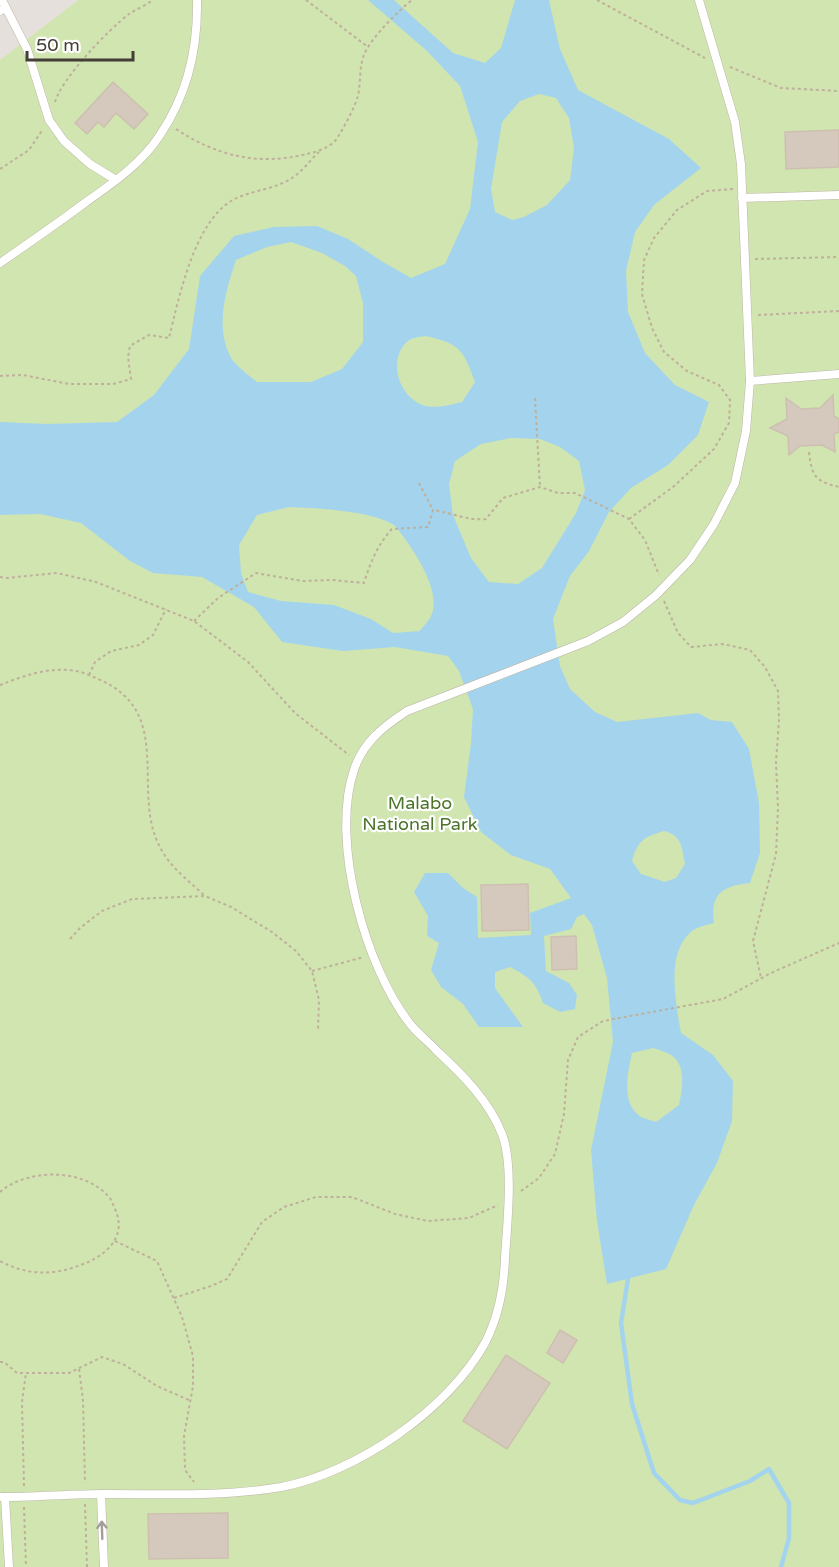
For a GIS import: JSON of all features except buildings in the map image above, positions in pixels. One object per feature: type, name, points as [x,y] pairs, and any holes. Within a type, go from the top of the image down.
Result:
[{"type":"lane","points":[[2,0],[3,10],[27,49],[49,120],[64,141],[90,164],[116,180]]},
{"type":"lane","points":[[0,263],[135,165],[159,136],[176,106],[187,78],[196,40],[197,0]]},
{"type":"lane","points":[[9,1567],[3,1497],[248,1492],[284,1486],[324,1474],[360,1458],[415,1422],[438,1402],[468,1370],[486,1341],[496,1315],[504,1271],[508,1201],[507,1155],[503,1136],[492,1113],[477,1091],[412,1027],[382,979],[362,924],[352,882],[347,825],[348,794],[354,768],[366,746],[382,728],[407,711],[588,640],[623,622],[664,586],[696,551],[714,524],[735,483],[746,431],[750,381],[742,188],[735,122],[699,0]]},
{"type":"lane","points":[[742,198],[839,195]]},
{"type":"lane","points":[[750,381],[839,374]]},
{"type":"lane","points":[[101,1494],[104,1567]]},
{"type":"path","points":[[0,169],[29,150],[49,120],[56,98],[97,45],[129,14],[153,0]]},
{"type":"path","points":[[306,0],[368,47]]},
{"type":"path","points":[[0,376],[23,375],[69,384],[113,384],[131,379],[128,357],[130,346],[149,335],[169,338],[191,260],[213,216],[232,201],[293,178],[318,152],[337,140],[358,95],[364,54],[372,40],[412,0]]},
{"type":"path","points":[[167,123],[196,143],[227,154],[258,160],[286,159],[318,152]]},
{"type":"path","points":[[629,519],[673,487],[714,449],[729,423],[730,400],[719,385],[687,371],[664,352],[656,336],[642,294],[644,260],[654,238],[677,210],[707,192],[742,188]]},
{"type":"path","points":[[745,259],[839,257]]},
{"type":"path","points":[[747,316],[839,311]]},
{"type":"path","points":[[535,398],[540,488]]},
{"type":"path","points":[[809,452],[811,471],[821,482],[839,487]]},
{"type":"path","points":[[194,621],[218,598],[256,573],[302,581],[332,580],[364,583],[369,566],[383,538],[392,529],[428,527],[433,510],[418,483]]},
{"type":"path","points":[[433,510],[461,515],[473,520],[486,519],[503,498],[540,488],[558,493],[574,493],[617,511],[629,519],[645,540],[664,586],[664,605],[678,633],[691,647],[723,644],[750,650],[765,668],[778,691],[779,720],[776,762],[778,808],[776,854],[753,941],[761,978]]},
{"type":"path","points":[[0,577],[57,573],[96,582],[194,621],[248,662],[295,713],[358,761]]},
{"type":"path","points":[[89,676],[95,662],[111,651],[139,645],[153,635],[166,609]]},
{"type":"path","points":[[0,685],[19,677],[51,670],[76,671],[119,691],[137,710],[144,733],[151,822],[160,849],[174,867],[205,896],[231,907],[272,932],[296,951],[312,971],[319,1000],[318,1031]]},
{"type":"path","points":[[70,939],[102,911],[132,899],[205,896]]},
{"type":"path","points":[[174,1298],[227,1279],[262,1222],[284,1207],[316,1197],[352,1197],[395,1214],[429,1221],[469,1218],[508,1201],[539,1178],[555,1154],[564,1114],[568,1060],[578,1037],[603,1021],[723,999],[761,978],[839,943]]},
{"type":"path","points":[[312,971],[372,954]]},
{"type":"path","points":[[0,1192],[7,1186],[32,1176],[59,1174],[87,1181],[110,1197],[119,1218],[115,1241],[92,1262],[62,1271],[33,1273],[0,1261]]},
{"type":"path","points":[[115,1241],[157,1261],[182,1317],[193,1356],[193,1386],[184,1436],[185,1470],[202,1494]]},
{"type":"path","points":[[0,1362],[4,1362],[17,1373],[69,1373],[102,1357],[123,1364],[157,1386],[191,1401]]},
{"type":"path","points":[[79,1369],[83,1400],[87,1567]]},
{"type":"path","points":[[26,1373],[22,1402],[26,1567]]},
{"type":"shaded area","points":[[0,0],[78,0],[0,60]]},
{"type":"green space","name":"Malabo National Park","points":[[78,0],[839,0],[839,1567],[0,1567],[0,60]]},
{"type":"water","points":[[368,0],[394,0],[453,53],[485,63],[501,48],[515,0],[549,0],[560,49],[578,90],[669,139],[701,168],[654,205],[635,232],[626,271],[628,312],[645,353],[675,385],[709,402],[698,435],[668,465],[631,488],[609,512],[589,551],[570,576],[553,619],[560,666],[570,689],[595,712],[617,722],[698,713],[711,720],[732,722],[749,749],[759,803],[760,853],[750,883],[732,886],[720,893],[714,905],[714,923],[692,931],[678,952],[675,965],[675,993],[681,1033],[713,1055],[733,1081],[732,1121],[717,1163],[694,1205],[666,1269],[607,1284],[597,1221],[591,1150],[613,1042],[607,978],[592,925],[584,914],[577,917],[571,929],[544,936],[546,971],[569,983],[577,995],[575,1009],[560,1012],[543,1003],[538,990],[531,981],[510,967],[495,972],[495,988],[523,1027],[479,1027],[463,1004],[441,987],[431,970],[439,943],[427,936],[428,916],[414,892],[425,873],[448,873],[462,887],[477,897],[478,938],[531,935],[530,913],[571,898],[550,869],[511,855],[481,832],[464,797],[473,709],[459,671],[448,656],[395,647],[343,651],[282,642],[254,607],[202,577],[153,573],[130,561],[81,523],[40,514],[0,515],[0,422],[47,424],[117,422],[154,395],[189,349],[200,276],[234,236],[274,227],[317,226],[348,239],[411,278],[445,264],[470,209],[478,142],[460,86],[427,51]],"holes":[[[539,94],[556,98],[569,118],[574,148],[570,180],[547,205],[524,217],[512,220],[495,212],[491,189],[502,122],[520,101]],[[291,242],[322,253],[345,266],[356,276],[363,303],[363,342],[342,369],[311,382],[257,382],[235,363],[226,344],[223,320],[226,295],[236,260],[267,247]],[[426,336],[447,342],[463,355],[475,382],[462,402],[430,407],[420,404],[406,392],[398,375],[398,356],[408,341]],[[511,438],[540,439],[560,447],[579,461],[585,490],[576,513],[542,568],[518,584],[489,582],[471,558],[453,515],[449,484],[455,461],[481,444]],[[289,507],[343,511],[385,520],[394,525],[426,574],[433,596],[431,616],[420,631],[393,633],[371,619],[334,605],[281,601],[248,592],[241,573],[239,545],[257,515]],[[664,831],[678,839],[685,864],[676,878],[665,882],[641,874],[632,861],[639,844],[651,835]],[[653,1048],[669,1054],[676,1059],[681,1071],[679,1105],[656,1122],[641,1117],[630,1104],[628,1078],[632,1053]]]},
{"type":"waterway","points":[[628,1279],[621,1323],[632,1404],[654,1473],[680,1500],[693,1503],[750,1481],[769,1469],[789,1503],[789,1538],[781,1567]]}]
